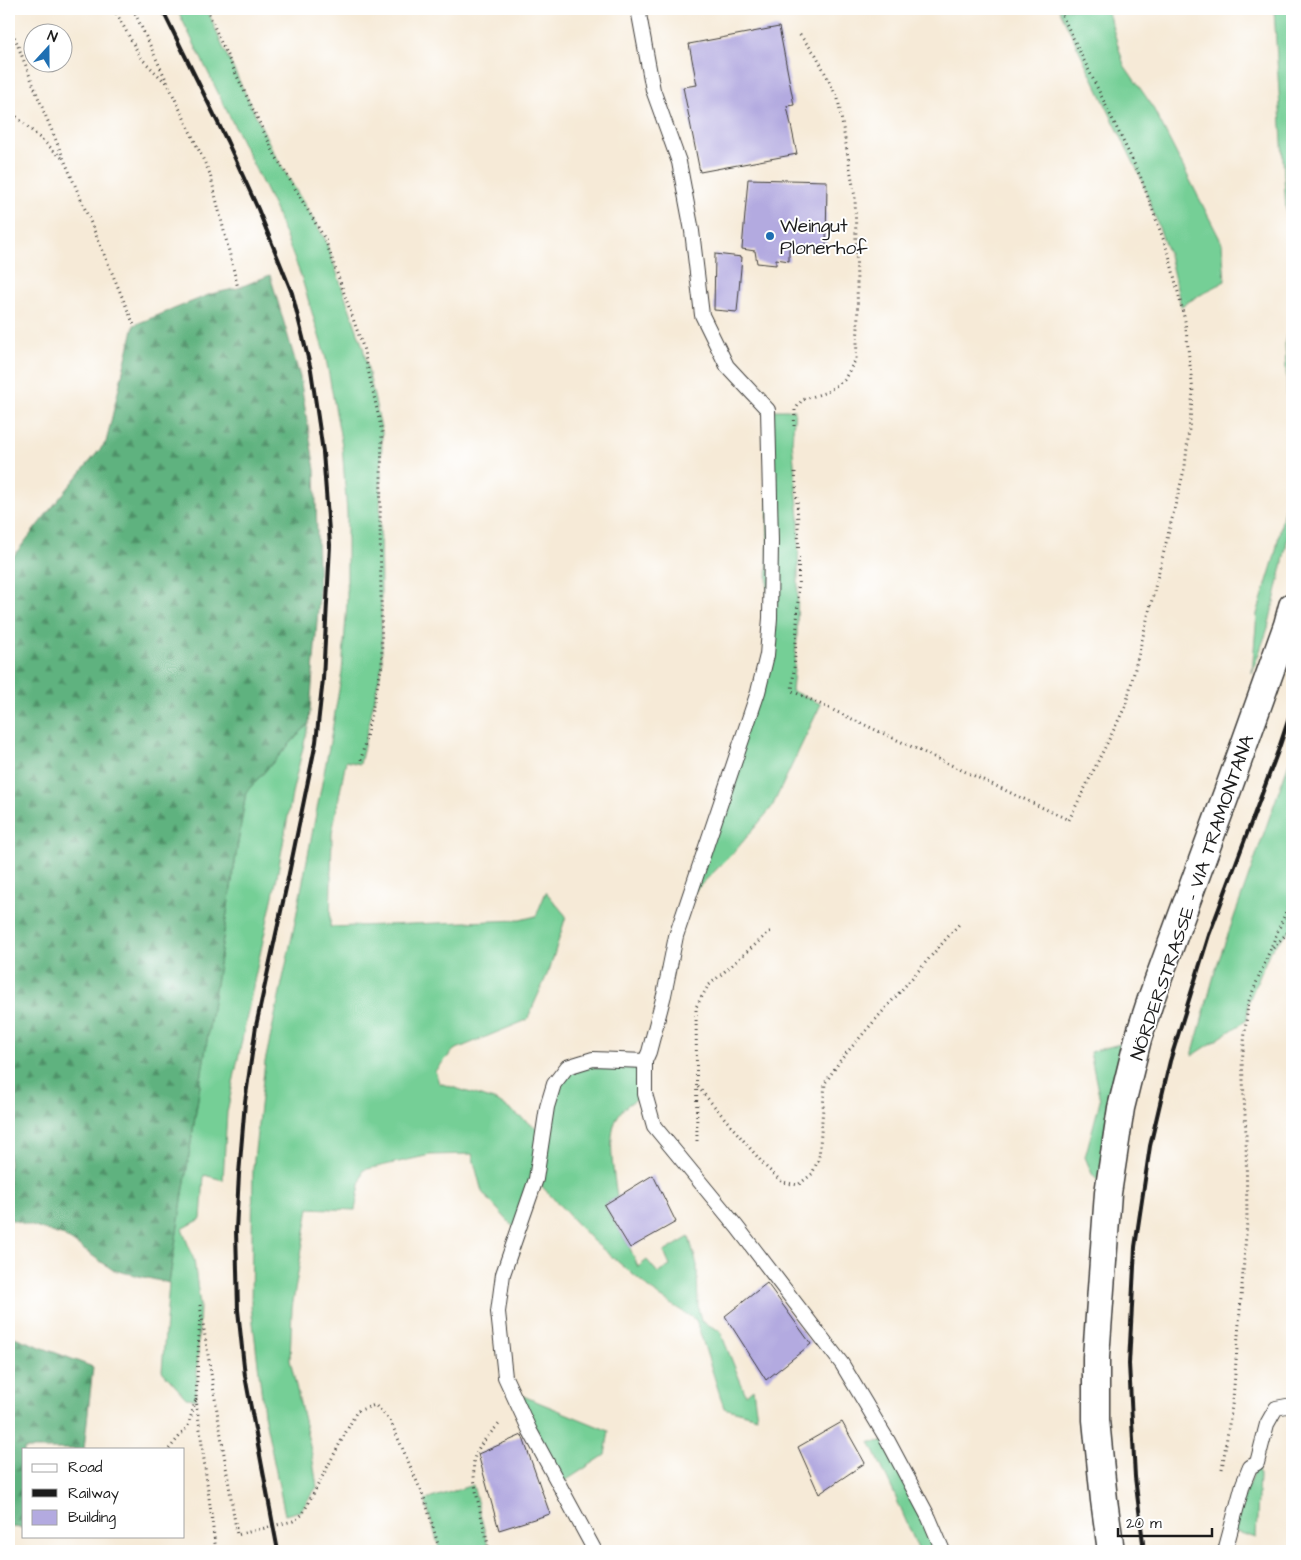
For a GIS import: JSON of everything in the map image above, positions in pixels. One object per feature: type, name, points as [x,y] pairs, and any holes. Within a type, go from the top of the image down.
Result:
[{"type":"street","name":"NÖRDERSTRASSE - VIA TRAMONTANA","points":[[1111,1551],[1096,1420],[1096,1356],[1108,1193],[1121,1108],[1138,1039],[1151,999],[1229,787],[1287,625],[1292,606]]},
{"type":"lane","points":[[638,9],[653,90],[679,162],[692,231],[702,314],[727,366],[768,410],[771,541],[770,618],[767,655],[758,692],[676,936],[664,995],[645,1061],[645,1094],[654,1126],[737,1227],[842,1364],[888,1441],[943,1551]]},
{"type":"lane","points":[[596,1551],[551,1470],[505,1377],[498,1312],[503,1274],[536,1180],[546,1107],[554,1084],[567,1067],[593,1059],[645,1061]]},
{"type":"lane","points":[[1225,1551],[1243,1484],[1250,1467],[1257,1463],[1267,1424],[1276,1408],[1292,1405]]},
{"type":"path","points":[[114,9],[141,58],[170,86]]},
{"type":"path","points":[[133,9],[210,174],[238,288]]},
{"type":"path","points":[[207,9],[222,45],[275,155],[325,239],[363,347],[382,432],[380,523],[382,665],[362,760]]},
{"type":"path","points":[[795,470],[799,518],[797,639],[792,691],[1069,820],[1126,705],[1186,466],[1194,392],[1185,321],[1169,255],[1141,178],[1059,9]]},
{"type":"path","points":[[9,23],[134,325]]},
{"type":"path","points":[[793,433],[795,410],[802,400],[827,392],[844,380],[856,359],[858,327],[855,197],[838,99],[816,55],[799,34]]},
{"type":"path","points":[[9,110],[64,159]]},
{"type":"path","points":[[1221,1475],[1233,1399],[1248,1222],[1242,1062],[1248,1004],[1292,897]]},
{"type":"path","points":[[698,1087],[766,1167],[782,1182],[798,1185],[812,1174],[819,1158],[825,1083],[842,1058],[961,922]]},
{"type":"path","points":[[1270,951],[1292,928]]},
{"type":"path","points":[[697,1179],[698,1087],[696,1007],[708,986],[773,929]]},
{"type":"path","points":[[216,1551],[196,1399],[200,1305],[237,1535],[293,1521],[302,1515],[357,1411],[375,1405],[390,1420],[425,1500],[440,1551]]},
{"type":"path","points":[[170,1448],[188,1426],[196,1399]]},
{"type":"path","points":[[488,1551],[474,1482],[475,1457],[482,1444],[518,1404]]},
{"type":"green space","points":[[177,9],[207,9],[222,45],[275,155],[325,239],[363,347],[382,432],[380,523],[382,665],[360,764],[346,761],[332,833],[330,927],[520,920],[536,916],[546,892],[566,916],[550,968],[527,1020],[454,1050],[435,1071],[439,1083],[497,1101],[542,1132],[567,1067],[645,1061],[645,1094],[625,1107],[615,1121],[612,1154],[617,1197],[604,1205],[630,1248],[638,1267],[647,1260],[658,1273],[670,1266],[664,1252],[689,1237],[697,1265],[698,1307],[701,1321],[720,1331],[746,1395],[753,1389],[757,1417],[724,1408],[696,1320],[660,1297],[593,1241],[536,1180],[518,1232],[482,1192],[472,1154],[430,1155],[363,1170],[355,1210],[309,1208],[292,1308],[290,1360],[312,1455],[317,1487],[300,1511],[285,1515],[264,1414],[251,1306],[253,1168],[265,1062],[293,932],[342,672],[347,603],[347,513],[342,445],[326,359],[301,276],[275,209]]},
{"type":"green space","points":[[1059,9],[1107,9],[1124,65],[1151,104],[1222,243],[1225,281],[1181,306],[1169,255],[1141,178]]},
{"type":"green space","points":[[1274,9],[1292,9],[1292,515],[1268,628],[1252,673],[1257,614],[1275,555],[1287,494],[1288,417],[1285,341],[1291,313],[1291,293]]},
{"type":"green space","points":[[270,275],[300,377],[315,470],[319,597],[309,723],[246,792],[169,1283],[113,1270],[64,1236],[9,1219],[9,560],[106,442],[134,325],[211,294],[238,288]]},
{"type":"green space","points":[[768,410],[795,410],[792,441],[799,518],[797,639],[792,691],[821,704],[772,807],[735,851],[689,897],[767,655]]},
{"type":"green space","points":[[309,723],[293,789],[276,882],[227,1112],[223,1180],[204,1175],[201,1219],[182,1229],[194,1260],[200,1305],[196,1399],[186,1398],[162,1371],[169,1283],[246,792]]},
{"type":"green space","points":[[1292,754],[1292,928],[1270,951],[1248,1003],[1247,1020],[1192,1056],[1216,968]]},
{"type":"green space","points":[[1138,1039],[1108,1193],[1092,1174],[1085,1157],[1100,1101],[1090,1052]]},
{"type":"green space","points":[[9,1335],[93,1367],[84,1448],[22,1448],[22,1528],[9,1527]]},
{"type":"green space","points":[[511,1391],[609,1431],[605,1455],[559,1485]]},
{"type":"green space","points":[[888,1441],[943,1551],[919,1551],[870,1442]]},
{"type":"green space","points":[[1257,1463],[1259,1476],[1256,1538],[1231,1530]]},
{"type":"green space","points":[[473,1485],[488,1551],[440,1551],[425,1500]]},
{"type":"building","points":[[779,27],[794,105],[787,106],[797,154],[700,172],[683,87],[697,85],[689,44]]},
{"type":"building","points":[[748,179],[827,181],[826,247],[789,249],[789,261],[776,259],[776,265],[757,263],[755,251],[742,249]]},
{"type":"building","points":[[715,254],[742,257],[737,312],[714,310]]},
{"type":"building","points":[[653,1175],[676,1222],[630,1248],[604,1205]]},
{"type":"building","points":[[767,1283],[811,1344],[766,1380],[725,1316]]},
{"type":"building","points":[[842,1422],[865,1463],[819,1494],[798,1447]]},
{"type":"building","points":[[522,1435],[550,1514],[499,1530],[478,1454]]},
{"type":"railway","points":[[162,9],[227,141],[258,209],[292,293],[311,370],[323,452],[330,545],[323,679],[316,742],[256,1026],[245,1102],[236,1230],[238,1310],[245,1376],[278,1551]]},
{"type":"railway","points":[[1144,1551],[1135,1477],[1129,1364],[1135,1247],[1150,1146],[1170,1061],[1209,935],[1292,709]]},
{"type":"place","name":"Weingut Plonerhof","points":[[770,236]]}]
